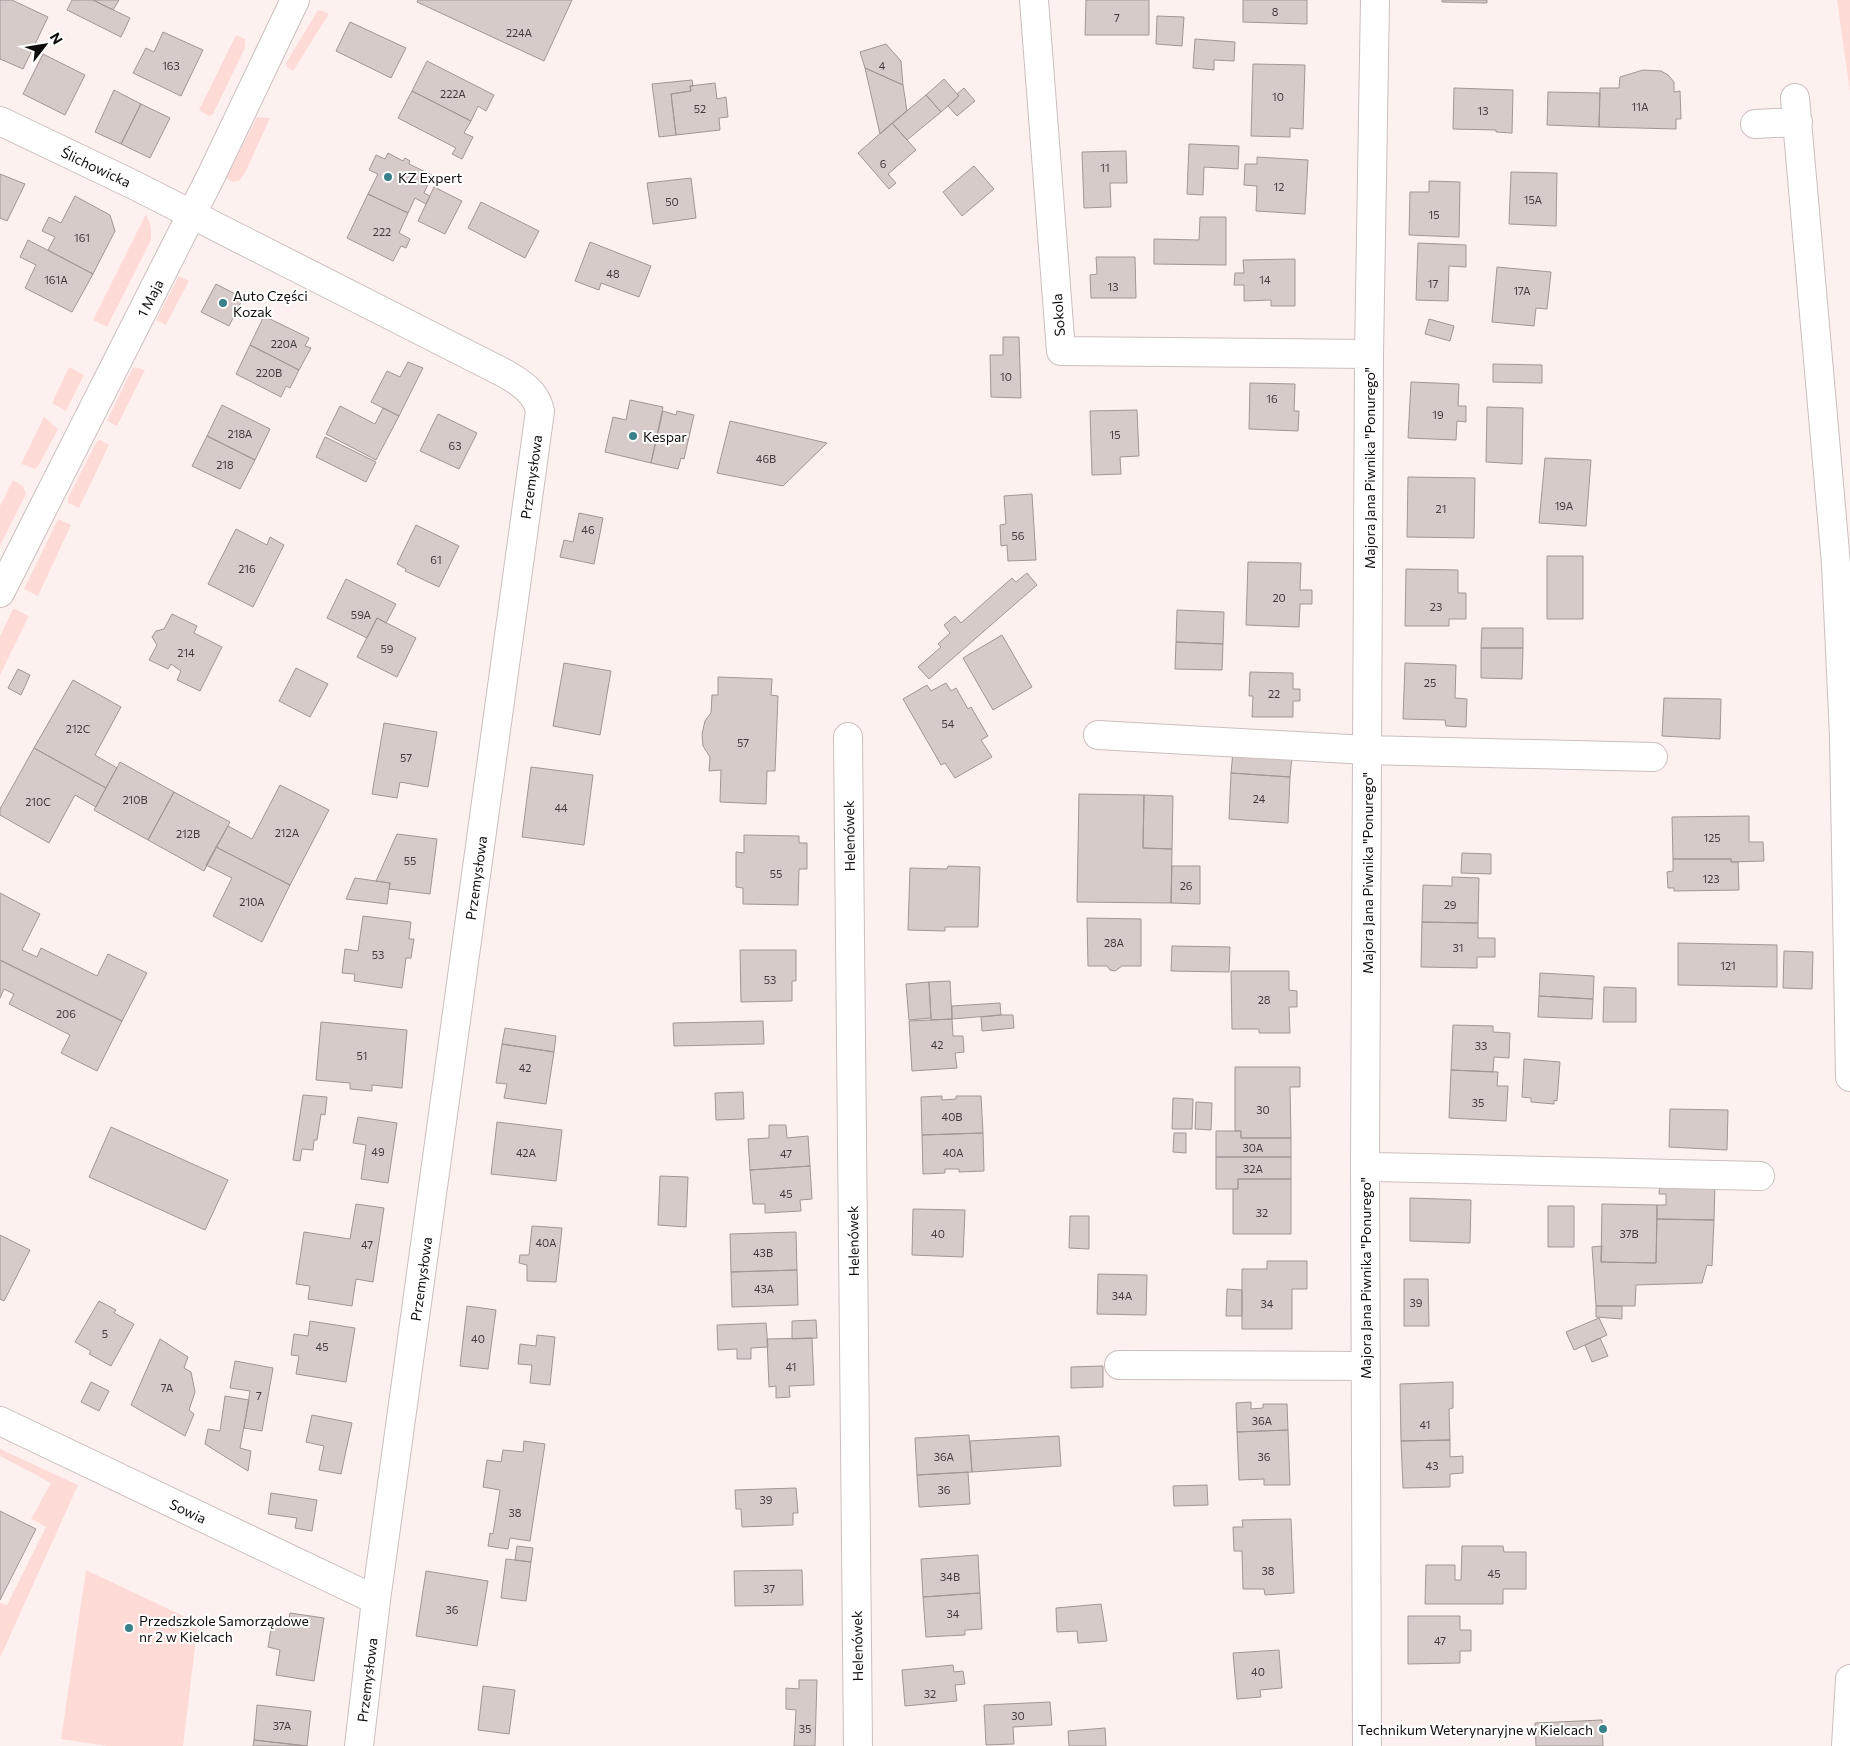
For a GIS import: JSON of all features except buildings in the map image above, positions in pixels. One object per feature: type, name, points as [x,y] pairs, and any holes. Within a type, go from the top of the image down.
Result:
[{"type":"street","name":"1 Maja","points":[[0,593],[191,215],[295,0]]},
{"type":"street","name":"Sokola","points":[[1034,0],[1060,351],[1369,354]]},
{"type":"street","name":"Majora Jana Piwnika \"Ponurego\"","points":[[1367,1746],[1365,1164],[1369,354],[1375,0]]},
{"type":"street","points":[[1755,124],[1796,110],[1836,564],[1844,736],[1850,1077]]},
{"type":"street","name":"Ślichowicka","points":[[0,121],[134,185],[191,215]]},
{"type":"street","name":"Przemysłowa","points":[[191,215],[506,374],[534,396],[540,410],[376,1600],[359,1746]]},
{"type":"street","points":[[1098,735],[1367,750],[1653,757]]},
{"type":"street","name":"Helenówek","points":[[848,737],[858,1746]]},
{"type":"street","points":[[1365,1164],[1376,1167],[1760,1176]]},
{"type":"street","points":[[1118,1365],[1365,1366]]},
{"type":"street","name":"Sowia","points":[[0,1421],[376,1600]]},
{"type":"street","points":[[1846,1746],[1850,1678]]},
{"type":"shaded area","points":[[1837,0],[1850,0],[1850,92]]},
{"type":"shaded area","points":[[318,10],[329,14],[293,71],[286,66],[286,63]]},
{"type":"shaded area","points":[[236,35],[245,39],[245,48],[213,114],[209,116],[199,110]]},
{"type":"shaded area","points":[[257,117],[270,118],[245,173],[239,181],[232,182],[226,178]]},
{"type":"shaded area","points":[[146,214],[151,227],[151,240],[107,327],[93,320]]},
{"type":"shaded area","points":[[179,276],[189,281],[166,325],[156,320]]},
{"type":"shaded area","points":[[69,367],[84,375],[66,411],[52,403]]},
{"type":"shaded area","points":[[135,367],[145,370],[117,426],[107,421],[132,369]]},
{"type":"shaded area","points":[[44,417],[58,429],[38,467],[35,469],[21,464]]},
{"type":"shaded area","points":[[100,440],[109,445],[79,508],[68,503],[68,498],[97,441]]},
{"type":"shaded area","points":[[13,480],[23,486],[26,494],[0,546],[0,506]]},
{"type":"shaded area","points":[[58,519],[71,525],[38,596],[24,589]]},
{"type":"shaded area","points":[[13,609],[29,616],[0,675],[0,636]]},
{"type":"shaded area","points":[[0,1449],[78,1485],[0,1658],[0,1603],[7,1605],[46,1527],[31,1519],[51,1483],[0,1456]]},
{"type":"shaded area","points":[[86,1570],[198,1623],[183,1746],[107,1746],[61,1739]]},
{"type":"place","name":"KZ Expert","points":[[388,177]]},
{"type":"place","name":"Auto Części Kozak","points":[[223,303]]},
{"type":"place","name":"Kespar","points":[[633,436]]},
{"type":"place","name":"Przedszkole Samorządowe nr 2 w Kielcach","points":[[129,1628]]},
{"type":"place","name":"Technikum Weterynaryjne w Kielcach","points":[[1603,1729]]}]
